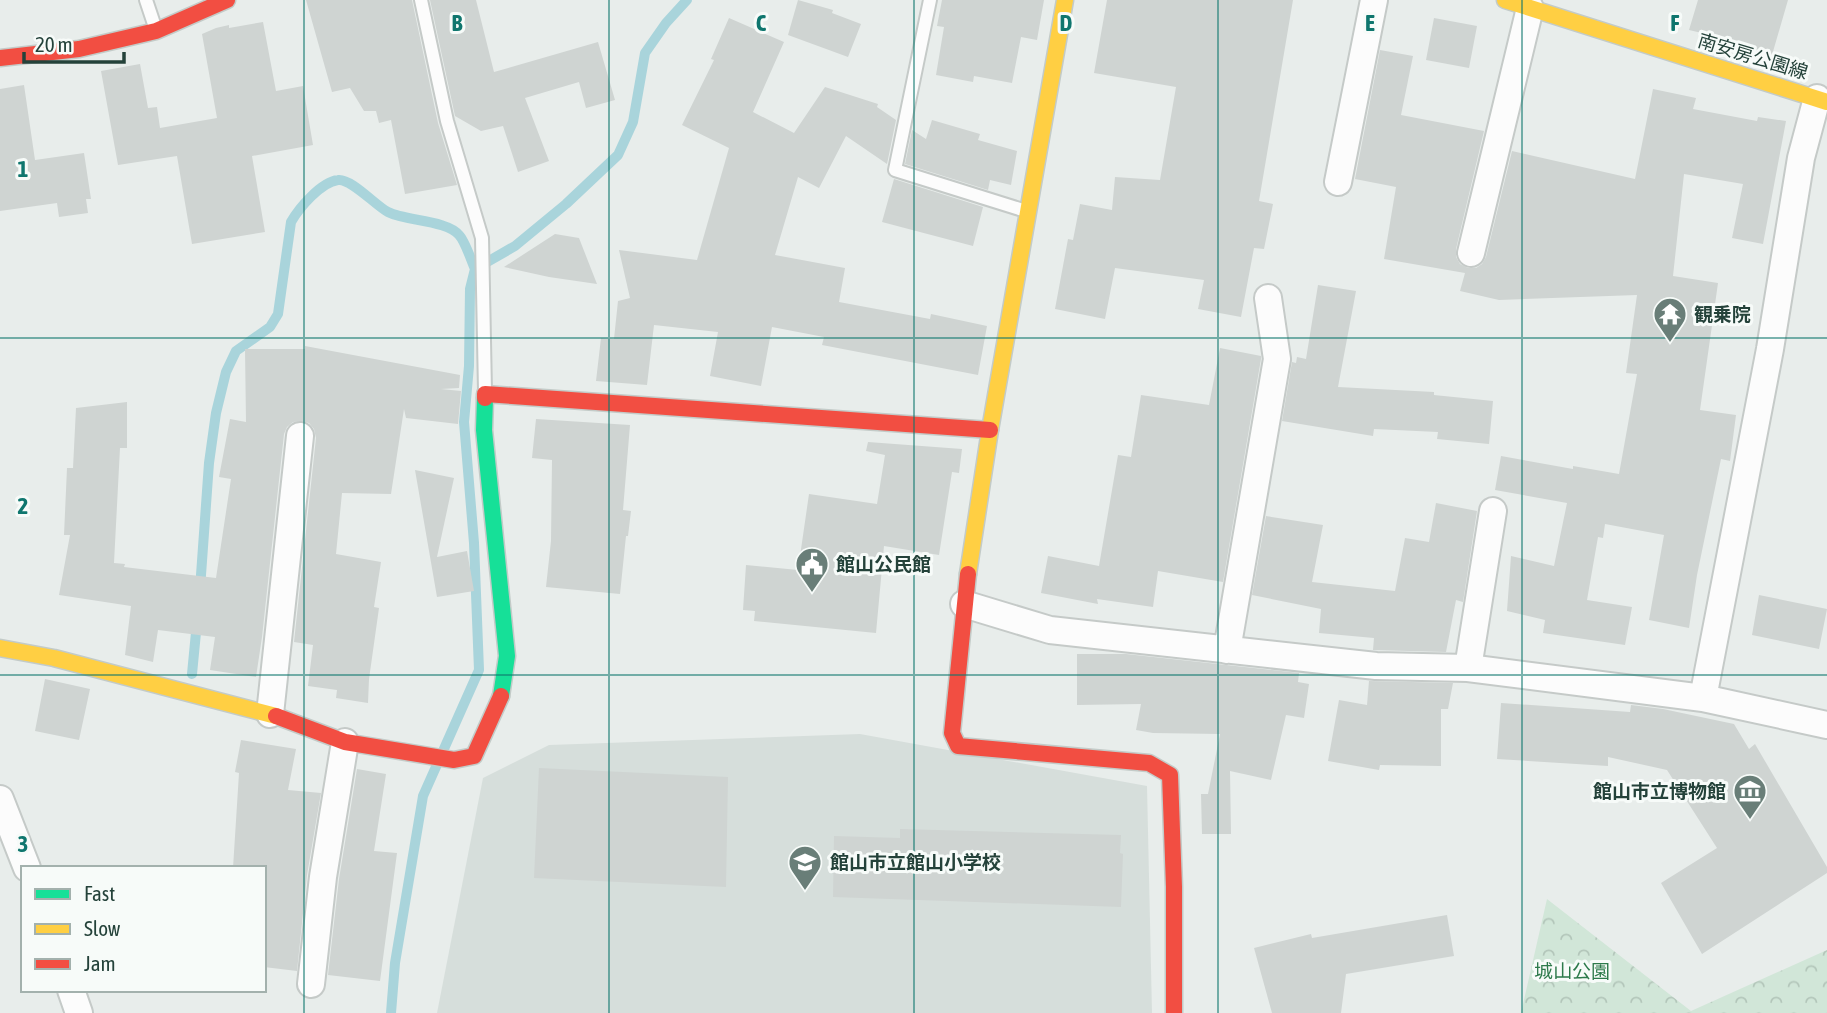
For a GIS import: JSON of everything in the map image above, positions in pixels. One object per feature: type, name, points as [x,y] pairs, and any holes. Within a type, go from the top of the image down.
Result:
[{"type":"street","points":[[0,58],[79,48],[156,31],[227,0]]},
{"type":"street","points":[[1065,0],[990,430],[964,604],[952,733],[958,746],[1149,763],[1170,775],[1174,887],[1174,1013]]},
{"type":"street","points":[[1338,182],[1374,0]]},
{"type":"street","name":"南安房公園線","points":[[1505,0],[1822,100]]},
{"type":"street","points":[[1471,253],[1530,8]]},
{"type":"street","points":[[1703,698],[1770,349],[1801,158],[1822,100]]},
{"type":"street","points":[[1227,650],[1277,359],[1268,298]]},
{"type":"street","points":[[0,648],[54,658],[270,714],[345,742],[454,760],[474,756],[502,695],[507,656],[484,430],[485,394],[990,430]]},
{"type":"street","points":[[270,714],[300,436]]},
{"type":"street","points":[[1468,668],[1493,511]]},
{"type":"street","points":[[964,604],[1050,630],[1376,666],[1468,668],[1703,698],[1827,725]]},
{"type":"street","points":[[311,984],[323,877],[345,742]]},
{"type":"street","points":[[0,799],[26,866]]},
{"type":"street","points":[[72,992],[79,1013]]},
{"type":"lane","points":[[146,0],[156,31]]},
{"type":"lane","points":[[421,0],[447,121],[482,238],[485,394]]},
{"type":"lane","points":[[930,0],[895,170],[1029,212]]},
{"type":"shaded area","name":"館山市立館山小学校","points":[[860,734],[1147,786],[1152,1013],[437,1013],[483,778],[549,745]]},
{"type":"green space","name":"城山公園","points":[[1547,899],[1691,1011],[1827,950],[1827,1013],[1521,1013]]},
{"type":"building","points":[[306,0],[412,0],[438,123],[457,185],[405,194],[391,120],[379,123],[376,111],[364,111],[350,88],[332,92]]},
{"type":"building","points":[[430,0],[476,0],[494,72],[598,42],[615,100],[586,108],[579,82],[525,98],[549,161],[518,172],[503,126],[481,131],[455,116]]},
{"type":"building","points":[[798,0],[833,10],[832,13],[861,24],[848,57],[788,35]]},
{"type":"building","points":[[942,0],[1044,0],[1037,40],[1021,37],[1012,83],[974,76],[973,82],[936,75],[944,27],[937,26]]},
{"type":"building","points":[[1107,0],[1293,0],[1259,201],[1273,204],[1264,249],[1254,248],[1241,317],[1198,309],[1204,280],[1115,268],[1105,319],[1055,309],[1068,239],[1073,240],[1080,204],[1112,210],[1115,177],[1160,180],[1176,87],[1094,73]]},
{"type":"building","points":[[1698,0],[1788,0],[1772,55],[1722,41],[1723,38],[1689,30]]},
{"type":"building","points":[[729,18],[784,42],[753,112],[794,133],[825,87],[878,104],[877,107],[896,120],[887,164],[846,136],[819,188],[798,177],[775,255],[845,268],[839,302],[930,319],[931,314],[987,326],[978,375],[822,345],[824,337],[772,327],[761,386],[710,376],[718,332],[654,325],[647,385],[596,381],[601,338],[614,339],[618,301],[630,298],[619,250],[697,260],[729,148],[682,125],[714,60],[711,59]]},
{"type":"building","points":[[1434,18],[1477,26],[1469,68],[1426,60]]},
{"type":"building","points":[[263,22],[276,91],[303,86],[313,145],[252,156],[265,232],[192,244],[177,156],[118,165],[101,71],[140,64],[148,108],[157,107],[160,128],[217,118],[202,34],[229,25],[229,28]]},
{"type":"building","points":[[1380,50],[1413,56],[1401,115],[1484,131],[1456,249],[1460,264],[1468,268],[1476,268],[1486,257],[1512,151],[1635,179],[1653,89],[1696,98],[1693,109],[1757,121],[1758,117],[1786,121],[1763,244],[1732,238],[1743,184],[1684,174],[1673,276],[1718,283],[1700,410],[1736,415],[1730,461],[1721,459],[1689,628],[1649,620],[1664,535],[1605,524],[1603,538],[1598,537],[1587,600],[1632,607],[1625,645],[1543,633],[1545,620],[1507,611],[1511,556],[1554,566],[1567,503],[1495,490],[1501,456],[1619,474],[1637,374],[1626,373],[1637,295],[1499,300],[1460,291],[1465,273],[1384,259],[1396,187],[1355,179]]},
{"type":"building","points":[[24,85],[35,160],[84,153],[91,199],[86,199],[88,213],[59,217],[57,203],[0,211],[0,89]]},
{"type":"building","points":[[932,120],[980,134],[978,140],[1017,151],[1011,185],[990,180],[988,190],[905,164],[912,130],[926,139]]},
{"type":"building","points":[[894,179],[983,207],[973,246],[882,222]]},
{"type":"building","points":[[555,234],[579,238],[597,284],[504,267]]},
{"type":"building","points":[[1318,285],[1356,291],[1338,387],[1434,392],[1434,395],[1493,401],[1489,444],[1437,439],[1438,432],[1374,429],[1373,436],[1282,421],[1292,362],[1296,363],[1297,357],[1306,359]]},
{"type":"building","points":[[305,346],[460,375],[459,388],[441,389],[461,391],[458,424],[406,418],[404,409],[391,494],[342,493],[336,554],[381,562],[374,607],[379,608],[368,703],[336,698],[337,690],[308,686],[313,645],[294,642],[316,438],[309,423],[293,422],[284,434],[256,677],[210,670],[215,637],[158,630],[153,662],[125,655],[131,606],[59,595],[70,535],[64,535],[67,468],[73,468],[76,408],[127,402],[127,448],[120,448],[114,563],[125,564],[124,567],[216,578],[231,479],[219,477],[230,419],[246,422],[245,349],[305,349]]},
{"type":"building","points":[[1220,348],[1261,356],[1223,582],[1158,571],[1153,607],[1097,599],[1098,604],[1041,593],[1048,556],[1099,566],[1118,455],[1131,457],[1141,395],[1209,405]]},
{"type":"building","points":[[536,419],[630,425],[623,510],[631,511],[620,594],[546,587],[551,541],[552,460],[532,458]]},
{"type":"building","points":[[868,442],[962,449],[959,473],[952,472],[939,555],[884,546],[876,633],[754,621],[755,611],[743,610],[746,565],[798,570],[809,494],[877,504],[885,455],[866,451]]},
{"type":"building","points":[[415,470],[454,478],[437,557],[467,551],[474,591],[437,597]]},
{"type":"building","points":[[1436,503],[1477,511],[1463,602],[1456,600],[1446,652],[1373,650],[1374,638],[1319,633],[1321,609],[1252,595],[1266,516],[1323,525],[1312,582],[1395,591],[1405,538],[1429,542]]},
{"type":"building","points":[[1759,595],[1827,609],[1819,649],[1752,635]]},
{"type":"building","points":[[1077,654],[1126,654],[1299,673],[1298,682],[1309,684],[1304,718],[1286,715],[1271,780],[1230,771],[1231,834],[1202,834],[1201,794],[1208,794],[1220,734],[1153,733],[1136,730],[1141,704],[1077,705]]},
{"type":"building","points":[[45,679],[90,689],[79,740],[35,731]]},
{"type":"building","points":[[1369,681],[1453,683],[1448,709],[1441,709],[1441,766],[1380,765],[1379,770],[1328,761],[1339,700],[1367,705]]},
{"type":"building","name":"館山市立博物館","points":[[1501,703],[1630,712],[1631,705],[1734,724],[1749,749],[1755,744],[1827,867],[1827,873],[1702,954],[1661,883],[1717,848],[1667,770],[1608,757],[1608,766],[1497,759]]},
{"type":"building","points":[[241,740],[296,749],[288,790],[321,793],[307,875],[297,971],[266,967],[266,866],[233,866],[239,773],[235,772]]},
{"type":"building","points":[[539,768],[728,777],[726,887],[534,878]]},
{"type":"building","points":[[357,769],[386,774],[374,851],[397,853],[380,981],[328,975],[339,879]]},
{"type":"building","points":[[900,829],[1121,835],[1121,907],[833,897],[834,836],[900,838]]},
{"type":"building","points":[[1447,915],[1454,956],[1346,974],[1341,1013],[1272,1013],[1254,948],[1311,934],[1312,938]]},
{"type":"waterway","points":[[391,1013],[395,963],[423,796],[479,670],[474,543],[464,422],[469,366],[470,289],[475,269],[515,246],[566,204],[618,155],[633,122],[645,53],[666,23],[687,0]]},
{"type":"waterway","points":[[200,589],[209,463],[216,413],[226,372],[236,351],[270,327],[278,314],[291,222],[305,203],[331,182],[338,180],[350,183],[388,212],[453,230],[463,242],[475,269]]},
{"type":"waterway","points":[[192,674],[197,622]]},
{"type":"traffic: fast","points":[[485,398],[484,430],[507,656],[501,696]]},
{"type":"traffic: slow","points":[[968,574],[990,430],[1065,0]]},
{"type":"traffic: slow","points":[[1505,0],[1827,102]]},
{"type":"traffic: slow","points":[[0,648],[54,658],[276,716]]},
{"type":"traffic: jam","points":[[0,58],[79,49],[156,31],[227,0]]},
{"type":"traffic: jam","points":[[485,398],[485,394],[990,430]]},
{"type":"traffic: jam","points":[[968,574],[952,733],[958,746],[1149,763],[1170,775],[1174,887],[1174,1013]]},
{"type":"traffic: jam","points":[[276,716],[345,742],[454,760],[474,756],[501,696]]},
{"type":"place","name":"観乗院","points":[[1670,344]]},
{"type":"place","name":"館山公民館","points":[[812,594]]},
{"type":"place","name":"館山市立博物館","points":[[1750,821]]},
{"type":"place","name":"館山市立館山小学校","points":[[805,892]]}]
